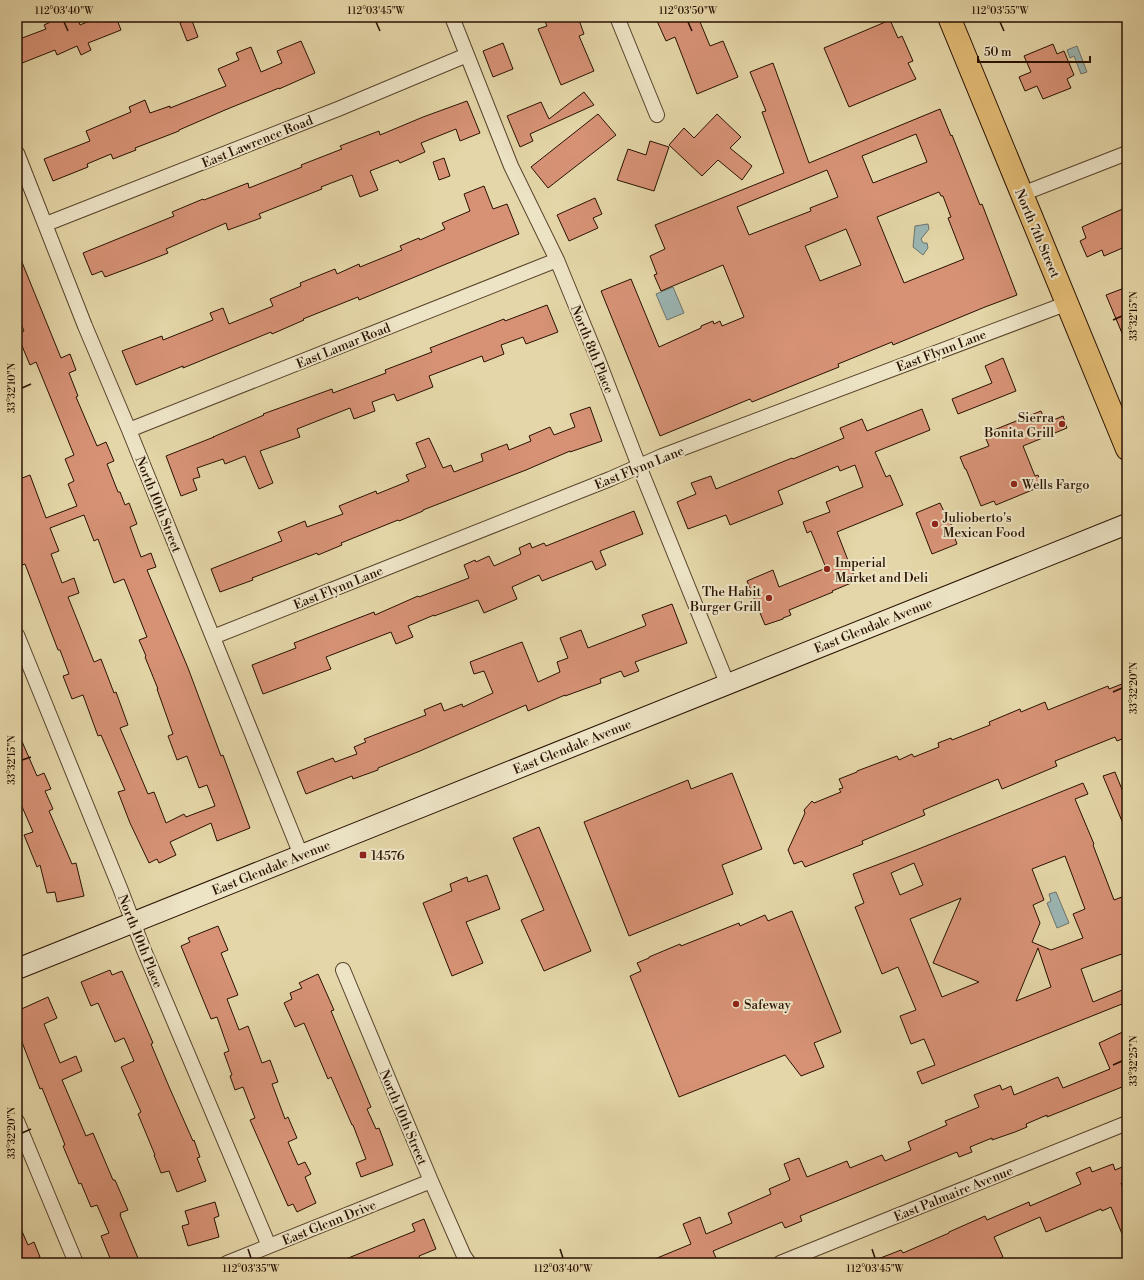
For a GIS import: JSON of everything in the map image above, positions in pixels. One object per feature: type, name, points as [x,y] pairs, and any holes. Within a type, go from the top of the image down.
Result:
[{"type":"main road","name":"North 7th Street","points":[[949,17],[1127,449]]},
{"type":"main road","name":"East Glendale Avenue","points":[[17,969],[727,683],[1127,524]]},
{"type":"street","name":"North 8th Place","points":[[452,17],[511,166],[557,260],[727,683]]},
{"type":"street","points":[[617,17],[657,115]]},
{"type":"street","name":"East Lawrence Road","points":[[46,224],[338,109],[468,55]]},
{"type":"street","points":[[1022,194],[1127,153]]},
{"type":"street","name":"North 10th Street","points":[[17,154],[46,224],[85,326],[129,430],[301,855]]},
{"type":"street","name":"East Lamar Road","points":[[129,430],[557,260]]},
{"type":"street","name":"East Flynn Lane","points":[[213,637],[662,456],[1068,303]]},
{"type":"street","name":"North 10th Place","points":[[17,635],[133,922],[269,1246]]},
{"type":"street","name":"North 10th Street","points":[[343,970],[431,1182],[464,1256],[469,1263]]},
{"type":"street","points":[[17,1121],[76,1263]]},
{"type":"street","name":"East Palmaire Avenue","points":[[780,1263],[1127,1123]]},
{"type":"street","name":"East Glenn Drive","points":[[227,1263],[431,1182]]},
{"type":"water","points":[[1077,46],[1087,72],[1081,74],[1074,56],[1070,58],[1067,50]]},
{"type":"water","points":[[928,224],[929,229],[921,239],[923,243],[927,243],[928,248],[923,255],[913,247],[915,226]]},
{"type":"water","points":[[673,287],[684,313],[667,320],[656,294]]},
{"type":"water","points":[[1056,892],[1069,923],[1057,928],[1047,903],[1051,901],[1049,894]]},
{"type":"building","points":[[61,17],[77,17],[80,25],[99,17],[116,17],[121,30],[88,43],[91,50],[81,55],[77,46],[57,55],[55,50],[17,65],[17,40],[46,29],[44,25]]},
{"type":"building","points":[[543,17],[578,17],[584,34],[579,36],[594,71],[561,85],[538,29],[547,26]]},
{"type":"building","points":[[666,17],[698,17],[710,46],[723,41],[738,77],[697,94],[675,37],[666,41],[657,21]]},
{"type":"building","points":[[191,18],[198,37],[187,41],[180,23]]},
{"type":"building","points":[[890,20],[898,38],[902,36],[913,61],[908,63],[916,79],[849,107],[824,48]]},
{"type":"building","points":[[301,41],[315,73],[225,110],[179,131],[135,148],[136,150],[113,159],[111,154],[87,164],[88,167],[53,181],[44,159],[90,141],[86,131],[131,112],[129,107],[145,100],[150,113],[170,106],[170,108],[226,86],[218,69],[239,60],[236,53],[251,47],[261,72],[282,63],[277,51]]},
{"type":"building","points":[[503,43],[513,69],[493,77],[483,51]]},
{"type":"building","points":[[1053,44],[1057,54],[1064,51],[1074,75],[1067,79],[1071,88],[1043,99],[1037,86],[1025,91],[1019,77],[1031,72],[1024,56]]},
{"type":"building","points":[[773,63],[809,163],[940,109],[980,205],[982,204],[1017,295],[893,345],[892,342],[838,364],[839,367],[752,402],[750,399],[660,436],[601,291],[631,279],[659,347],[713,321],[714,324],[720,321],[722,326],[744,317],[723,265],[661,291],[654,275],[657,274],[650,256],[665,249],[655,225],[784,173],[762,112],[766,111],[750,72]],"holes":[[[916,134],[927,162],[873,183],[862,156]],[[827,170],[838,197],[810,208],[811,211],[749,235],[737,207]],[[939,192],[941,196],[943,196],[951,217],[948,218],[964,259],[904,283],[877,217]],[[846,229],[861,265],[820,281],[805,246]]]},
{"type":"building","points":[[584,92],[594,105],[530,134],[533,141],[520,147],[507,116],[541,102],[549,119]]},
{"type":"building","points":[[467,101],[480,133],[460,141],[456,129],[421,143],[425,152],[400,163],[398,160],[370,171],[378,190],[360,197],[352,175],[321,187],[322,189],[259,214],[261,218],[228,230],[226,223],[166,249],[168,253],[140,264],[105,277],[102,271],[92,275],[83,253],[174,216],[172,212],[203,199],[204,200],[248,183],[249,188],[342,149],[340,146],[379,131],[380,135]]},
{"type":"building","points":[[598,114],[616,135],[548,188],[531,167]]},
{"type":"building","points":[[717,114],[741,137],[730,148],[752,166],[742,180],[718,160],[702,176],[669,145],[684,128],[694,138]]},
{"type":"building","points":[[650,141],[669,147],[654,191],[617,180],[628,149],[646,155]]},
{"type":"building","points":[[444,158],[450,176],[439,180],[433,162]]},
{"type":"building","points":[[484,186],[493,209],[507,204],[519,234],[359,300],[358,297],[303,319],[304,320],[272,334],[271,332],[183,368],[183,366],[136,385],[122,351],[162,336],[163,340],[213,320],[210,313],[223,308],[229,324],[273,306],[270,299],[301,286],[300,283],[335,269],[337,274],[359,264],[360,267],[402,250],[400,246],[419,238],[420,240],[445,229],[442,223],[470,211],[464,194]]},
{"type":"building","points":[[595,198],[602,214],[593,218],[598,228],[569,241],[557,215]]},
{"type":"building","points":[[1127,207],[1127,246],[1104,256],[1102,250],[1087,257],[1080,241],[1086,238],[1082,227]]},
{"type":"building","points":[[17,250],[61,358],[70,354],[76,370],[69,373],[78,396],[76,397],[97,446],[106,442],[114,461],[107,464],[118,492],[120,492],[125,505],[129,503],[137,524],[130,527],[141,557],[151,553],[156,567],[147,570],[188,668],[221,756],[223,755],[250,828],[217,841],[211,823],[170,842],[176,855],[159,863],[157,859],[149,863],[130,823],[118,792],[125,790],[101,735],[98,736],[83,695],[72,699],[63,676],[69,674],[60,650],[58,650],[25,564],[17,567],[17,480],[30,475],[46,518],[77,506],[68,484],[74,481],[65,459],[74,455],[36,362],[30,365],[17,334],[24,331],[17,315]],"holes":[[[84,515],[94,541],[98,539],[114,583],[124,579],[147,637],[139,640],[158,689],[173,734],[168,736],[177,760],[187,756],[199,788],[207,785],[215,806],[186,817],[184,814],[166,823],[154,792],[148,794],[120,728],[128,725],[116,692],[114,693],[101,659],[94,662],[68,597],[79,593],[74,578],[62,583],[51,554],[59,551],[50,528]]]},
{"type":"building","points":[[1127,287],[1127,345],[1106,295]]},
{"type":"building","points":[[547,305],[558,332],[526,344],[523,337],[501,345],[504,354],[484,362],[482,356],[429,376],[433,387],[397,401],[394,394],[372,402],[375,411],[354,419],[350,408],[297,429],[300,437],[260,451],[273,483],[259,489],[245,456],[225,464],[223,459],[197,468],[200,477],[193,479],[197,490],[181,496],[166,456],[214,437],[264,415],[263,414],[332,389],[333,393],[386,373],[385,370],[432,352],[430,348],[504,319],[505,321]]},
{"type":"building","points":[[1003,358],[1016,391],[958,414],[952,399],[992,383],[985,366]]},
{"type":"building","points":[[590,407],[602,441],[570,451],[526,470],[341,543],[342,545],[318,555],[317,553],[220,592],[211,569],[282,541],[278,532],[305,521],[307,527],[343,514],[339,506],[376,491],[377,494],[409,481],[406,475],[426,467],[416,443],[429,438],[443,468],[451,465],[454,472],[483,461],[481,454],[507,444],[509,450],[531,441],[529,436],[550,427],[554,435],[575,427],[570,414]]},
{"type":"building","points":[[922,409],[930,430],[875,452],[886,477],[890,475],[903,505],[837,532],[856,581],[789,610],[791,615],[765,625],[747,581],[773,570],[779,587],[826,568],[811,531],[807,533],[803,522],[830,512],[826,502],[863,487],[855,465],[840,471],[838,466],[778,491],[783,504],[730,525],[726,515],[688,529],[677,502],[696,494],[691,483],[711,476],[716,489],[844,438],[840,428],[862,419],[867,431]]},
{"type":"building","points":[[1041,411],[1046,423],[1063,416],[1067,428],[1023,446],[1035,476],[1038,475],[1042,486],[996,505],[994,501],[981,506],[960,457],[989,446],[984,434]]},
{"type":"building","name":"Julioberto's Mexican Food","points":[[940,503],[953,529],[952,530],[957,544],[932,554],[916,513]]},
{"type":"building","points":[[634,511],[643,534],[600,551],[606,565],[596,570],[592,561],[542,581],[539,575],[512,587],[517,599],[484,613],[478,600],[434,615],[408,626],[413,637],[396,644],[391,632],[326,657],[331,669],[263,694],[252,665],[296,648],[294,643],[374,612],[375,615],[418,596],[419,597],[469,578],[464,565],[475,560],[476,562],[489,556],[494,566],[521,554],[519,548],[530,543],[532,548],[544,543],[546,546]]},
{"type":"building","points":[[672,604],[687,643],[635,662],[639,671],[624,677],[621,671],[600,679],[601,683],[565,695],[528,711],[526,705],[378,768],[378,770],[353,779],[352,776],[306,794],[297,772],[333,758],[335,762],[357,754],[354,747],[366,742],[364,739],[426,715],[424,710],[441,703],[444,711],[462,704],[463,707],[493,693],[484,671],[474,674],[470,662],[522,642],[538,682],[560,672],[557,662],[568,658],[560,638],[581,630],[588,648],[645,626],[646,625],[642,615]]},
{"type":"building","points":[[1127,682],[1127,737],[1117,741],[1115,737],[1055,761],[1057,766],[1002,789],[998,779],[923,810],[925,815],[862,841],[863,844],[805,867],[802,861],[794,864],[788,850],[805,813],[804,810],[812,801],[814,803],[841,792],[839,789],[843,788],[839,779],[897,756],[899,760],[912,754],[914,757],[939,747],[938,743],[951,738],[952,740],[990,725],[989,722],[1020,709],[1021,712],[1045,702],[1048,710],[1108,686],[1109,689]]},
{"type":"building","points":[[17,730],[37,776],[44,773],[51,789],[45,791],[53,809],[49,811],[72,864],[76,863],[84,896],[57,902],[55,892],[47,893],[40,865],[37,867],[24,835],[33,832],[20,802],[17,803]]},
{"type":"building","points":[[1115,772],[1127,802],[1127,833],[1103,776]]},
{"type":"building","points":[[732,773],[762,849],[722,865],[733,894],[629,936],[584,822],[688,780],[691,789]]},
{"type":"building","points":[[1083,783],[1088,794],[1075,799],[1094,844],[1093,845],[1114,900],[1127,895],[1127,952],[1081,969],[1093,1002],[1127,988],[1127,1002],[922,1084],[917,1072],[935,1065],[924,1039],[911,1044],[900,1016],[916,1010],[898,967],[882,974],[855,907],[864,903],[853,874]],"holes":[[[1065,856],[1085,909],[1073,914],[1083,938],[1051,950],[1032,942],[1040,923],[1033,905],[1044,900],[1032,869]],[[914,863],[923,885],[900,895],[891,873]],[[961,898],[933,963],[979,982],[942,997],[910,919]],[[1038,948],[1051,987],[1016,1001]]]},
{"type":"building","points":[[539,827],[591,951],[544,971],[521,920],[544,910],[513,838]]},
{"type":"building","points":[[487,875],[500,909],[466,922],[483,963],[452,976],[423,903],[452,891],[450,884],[467,877],[468,882]]},
{"type":"building","name":"Safeway","points":[[792,911],[841,1032],[814,1043],[824,1067],[801,1076],[785,1055],[679,1097],[630,976],[641,971],[637,963],[680,944],[681,946],[739,923],[740,926],[765,915],[768,921]]},
{"type":"building","points":[[218,926],[228,950],[221,953],[238,995],[227,999],[239,1030],[248,1026],[262,1063],[270,1060],[278,1082],[272,1084],[285,1119],[288,1117],[297,1138],[288,1142],[298,1165],[305,1162],[311,1174],[305,1177],[316,1203],[297,1212],[293,1204],[288,1206],[250,1120],[255,1118],[243,1087],[235,1090],[230,1076],[232,1075],[224,1053],[229,1051],[217,1017],[211,1019],[181,946],[190,942],[188,938]]},
{"type":"building","points":[[110,970],[112,975],[122,971],[153,1043],[151,1044],[193,1141],[194,1140],[200,1157],[197,1158],[206,1181],[177,1192],[169,1171],[161,1173],[138,1114],[141,1112],[121,1067],[134,1061],[124,1038],[115,1042],[98,1003],[91,1006],[81,982]]},
{"type":"building","points":[[318,974],[334,1010],[331,1011],[371,1107],[367,1109],[376,1129],[379,1128],[393,1165],[361,1177],[356,1163],[366,1159],[353,1125],[331,1077],[328,1079],[304,1023],[295,1027],[284,1003],[292,999],[290,993],[302,988],[299,983]]},
{"type":"building","points":[[48,997],[57,1018],[44,1024],[60,1063],[76,1056],[82,1071],[62,1080],[86,1136],[93,1133],[113,1180],[115,1180],[128,1210],[120,1213],[120,1215],[140,1263],[112,1263],[101,1236],[109,1233],[97,1205],[91,1207],[81,1183],[79,1184],[63,1146],[65,1145],[42,1088],[40,1089],[17,1029],[17,1011]]},
{"type":"building","points":[[1127,1030],[1127,1085],[1047,1117],[1047,1115],[1026,1124],[1027,1127],[1015,1132],[992,1140],[992,1138],[970,1147],[972,1152],[959,1157],[957,1152],[800,1216],[802,1221],[785,1228],[782,1222],[713,1251],[716,1258],[703,1263],[645,1263],[691,1244],[683,1224],[700,1217],[706,1234],[732,1223],[728,1213],[771,1194],[769,1189],[790,1180],[784,1164],[799,1158],[807,1177],[847,1161],[850,1168],[882,1155],[885,1161],[911,1150],[908,1142],[947,1125],[945,1121],[979,1107],[974,1095],[1000,1085],[1002,1090],[1011,1086],[1014,1095],[1058,1077],[1063,1088],[1110,1069],[1099,1043]]},
{"type":"building","points":[[1113,1164],[1115,1170],[1127,1165],[1127,1181],[1121,1183],[1127,1198],[1127,1246],[1111,1207],[1102,1211],[1101,1209],[1046,1232],[1040,1217],[994,1237],[1003,1257],[989,1263],[870,1263],[901,1250],[903,1253],[985,1216],[987,1220],[1029,1202],[1030,1206],[1081,1184],[1076,1173],[1090,1167],[1092,1172]]},
{"type":"building","points":[[215,1202],[219,1216],[214,1218],[219,1237],[188,1246],[182,1226],[189,1224],[185,1211]]},
{"type":"building","points":[[424,1219],[436,1249],[419,1256],[422,1263],[336,1263],[415,1231],[412,1224]]},
{"type":"building","points":[[17,1220],[28,1245],[34,1242],[40,1257],[26,1263],[17,1263]]},
{"type":"place","name":"Sierra Bonita Grill","points":[[1062,424]]},
{"type":"place","name":"Wells Fargo","points":[[1014,484]]},
{"type":"place","name":"Julioberto's Mexican Food","points":[[935,524]]},
{"type":"place","name":"Imperial Market and Deli","points":[[827,569]]},
{"type":"place","name":"The Habit Burger Grill","points":[[769,598]]},
{"type":"place","name":"14576","points":[[363,855]]},
{"type":"place","name":"Safeway","points":[[736,1004]]}]
